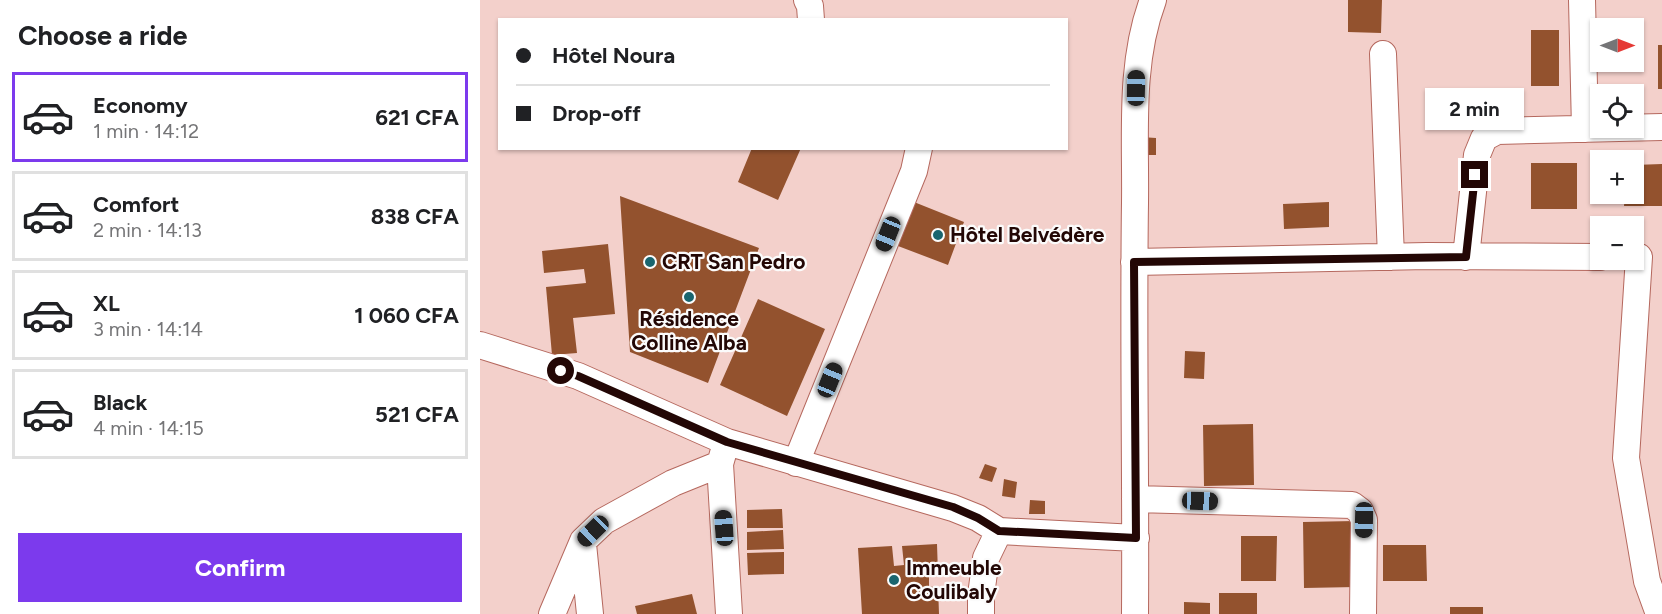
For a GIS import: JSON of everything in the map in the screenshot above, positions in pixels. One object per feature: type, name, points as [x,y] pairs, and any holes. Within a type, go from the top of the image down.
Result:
[{"type":"street","points":[[807,0],[811,18]]},
{"type":"street","points":[[1135,614],[1134,262],[1137,67],[1144,23],[1153,0]]},
{"type":"street","points":[[1582,0],[1585,129]]},
{"type":"street","points":[[1383,54],[1391,257]]},
{"type":"street","points":[[1466,257],[1477,155],[1484,138],[1497,131],[1662,127]]},
{"type":"street","points":[[796,463],[914,171],[919,150]]},
{"type":"street","points":[[1134,262],[1391,257],[1590,257]]},
{"type":"street","points":[[1645,257],[1626,458],[1647,581],[1659,614]]},
{"type":"street","points":[[480,345],[578,376],[724,453],[796,463],[953,507],[978,518],[999,531],[1136,538]]},
{"type":"street","points":[[552,614],[583,541],[604,521],[724,453]]},
{"type":"street","points":[[724,453],[729,614]]},
{"type":"street","points":[[1135,499],[1352,505],[1360,511],[1364,520],[1363,614]]},
{"type":"street","points":[[981,614],[986,558],[999,531]]},
{"type":"street","points":[[583,541],[590,614]]},
{"type":"building","points":[[1348,0],[1382,0],[1381,33],[1348,32]]},
{"type":"building","points":[[1531,30],[1559,30],[1559,86],[1531,86]]},
{"type":"building","points":[[1658,45],[1662,45],[1662,89],[1658,89]]},
{"type":"building","points":[[1141,137],[1156,138],[1156,155],[1140,155]]},
{"type":"building","points":[[751,150],[800,150],[778,200],[738,182]]},
{"type":"building","points":[[1531,163],[1577,163],[1577,209],[1531,209]]},
{"type":"building","points":[[1662,164],[1662,206],[1624,206],[1624,204],[1644,204],[1644,165]]},
{"type":"building","points":[[620,196],[759,248],[708,383],[630,352]]},
{"type":"building","points":[[914,202],[964,222],[948,265],[898,246]]},
{"type":"building","points":[[1329,202],[1329,227],[1284,229],[1283,204]]},
{"type":"building","points":[[608,244],[615,314],[573,318],[577,353],[552,355],[546,287],[586,283],[584,269],[544,273],[542,251]]},
{"type":"building","points":[[758,299],[825,329],[787,416],[720,385]]},
{"type":"building","points":[[1185,351],[1205,352],[1204,379],[1184,378]]},
{"type":"building","points":[[1253,424],[1254,485],[1204,486],[1203,425]]},
{"type":"building","points":[[985,464],[997,468],[992,482],[979,478]]},
{"type":"building","points":[[1004,479],[1017,482],[1015,498],[1002,496]]},
{"type":"building","points":[[1030,500],[1045,501],[1045,514],[1029,514]]},
{"type":"building","points":[[782,509],[783,528],[747,528],[747,510]]},
{"type":"building","points":[[1355,521],[1356,587],[1304,588],[1303,522]]},
{"type":"building","points":[[783,530],[784,549],[747,550],[747,532]]},
{"type":"building","points":[[1241,536],[1277,536],[1276,581],[1241,581]]},
{"type":"building","name":"Immeuble Coulibaly","points":[[937,544],[938,574],[929,575],[929,587],[938,586],[939,614],[862,614],[858,548],[892,546],[894,566],[904,565],[902,546]]},
{"type":"building","points":[[1383,545],[1426,545],[1427,581],[1383,581]]},
{"type":"building","points":[[784,552],[784,574],[748,575],[747,553]]},
{"type":"building","points":[[1219,593],[1257,593],[1257,614],[1219,614]]},
{"type":"building","points":[[692,594],[697,614],[637,614],[635,606]]},
{"type":"building","points":[[1184,602],[1210,603],[1210,614],[1184,614]]},
{"type":"building","points":[[1450,607],[1483,607],[1483,614],[1450,614]]},
{"type":"place","name":"Hôtel Belvédère","points":[[938,235]]},
{"type":"place","name":"CRT San Pedro","points":[[650,262]]},
{"type":"place","name":"Résidence Colline Alba","points":[[689,297]]},
{"type":"place","name":"Immeuble Coulibaly","points":[[894,580]]},
{"type":"route","points":[[561,371],[578,376],[727,442],[873,486],[953,507],[978,518],[999,531],[1136,538],[1134,262],[1466,257],[1475,175]]}]
